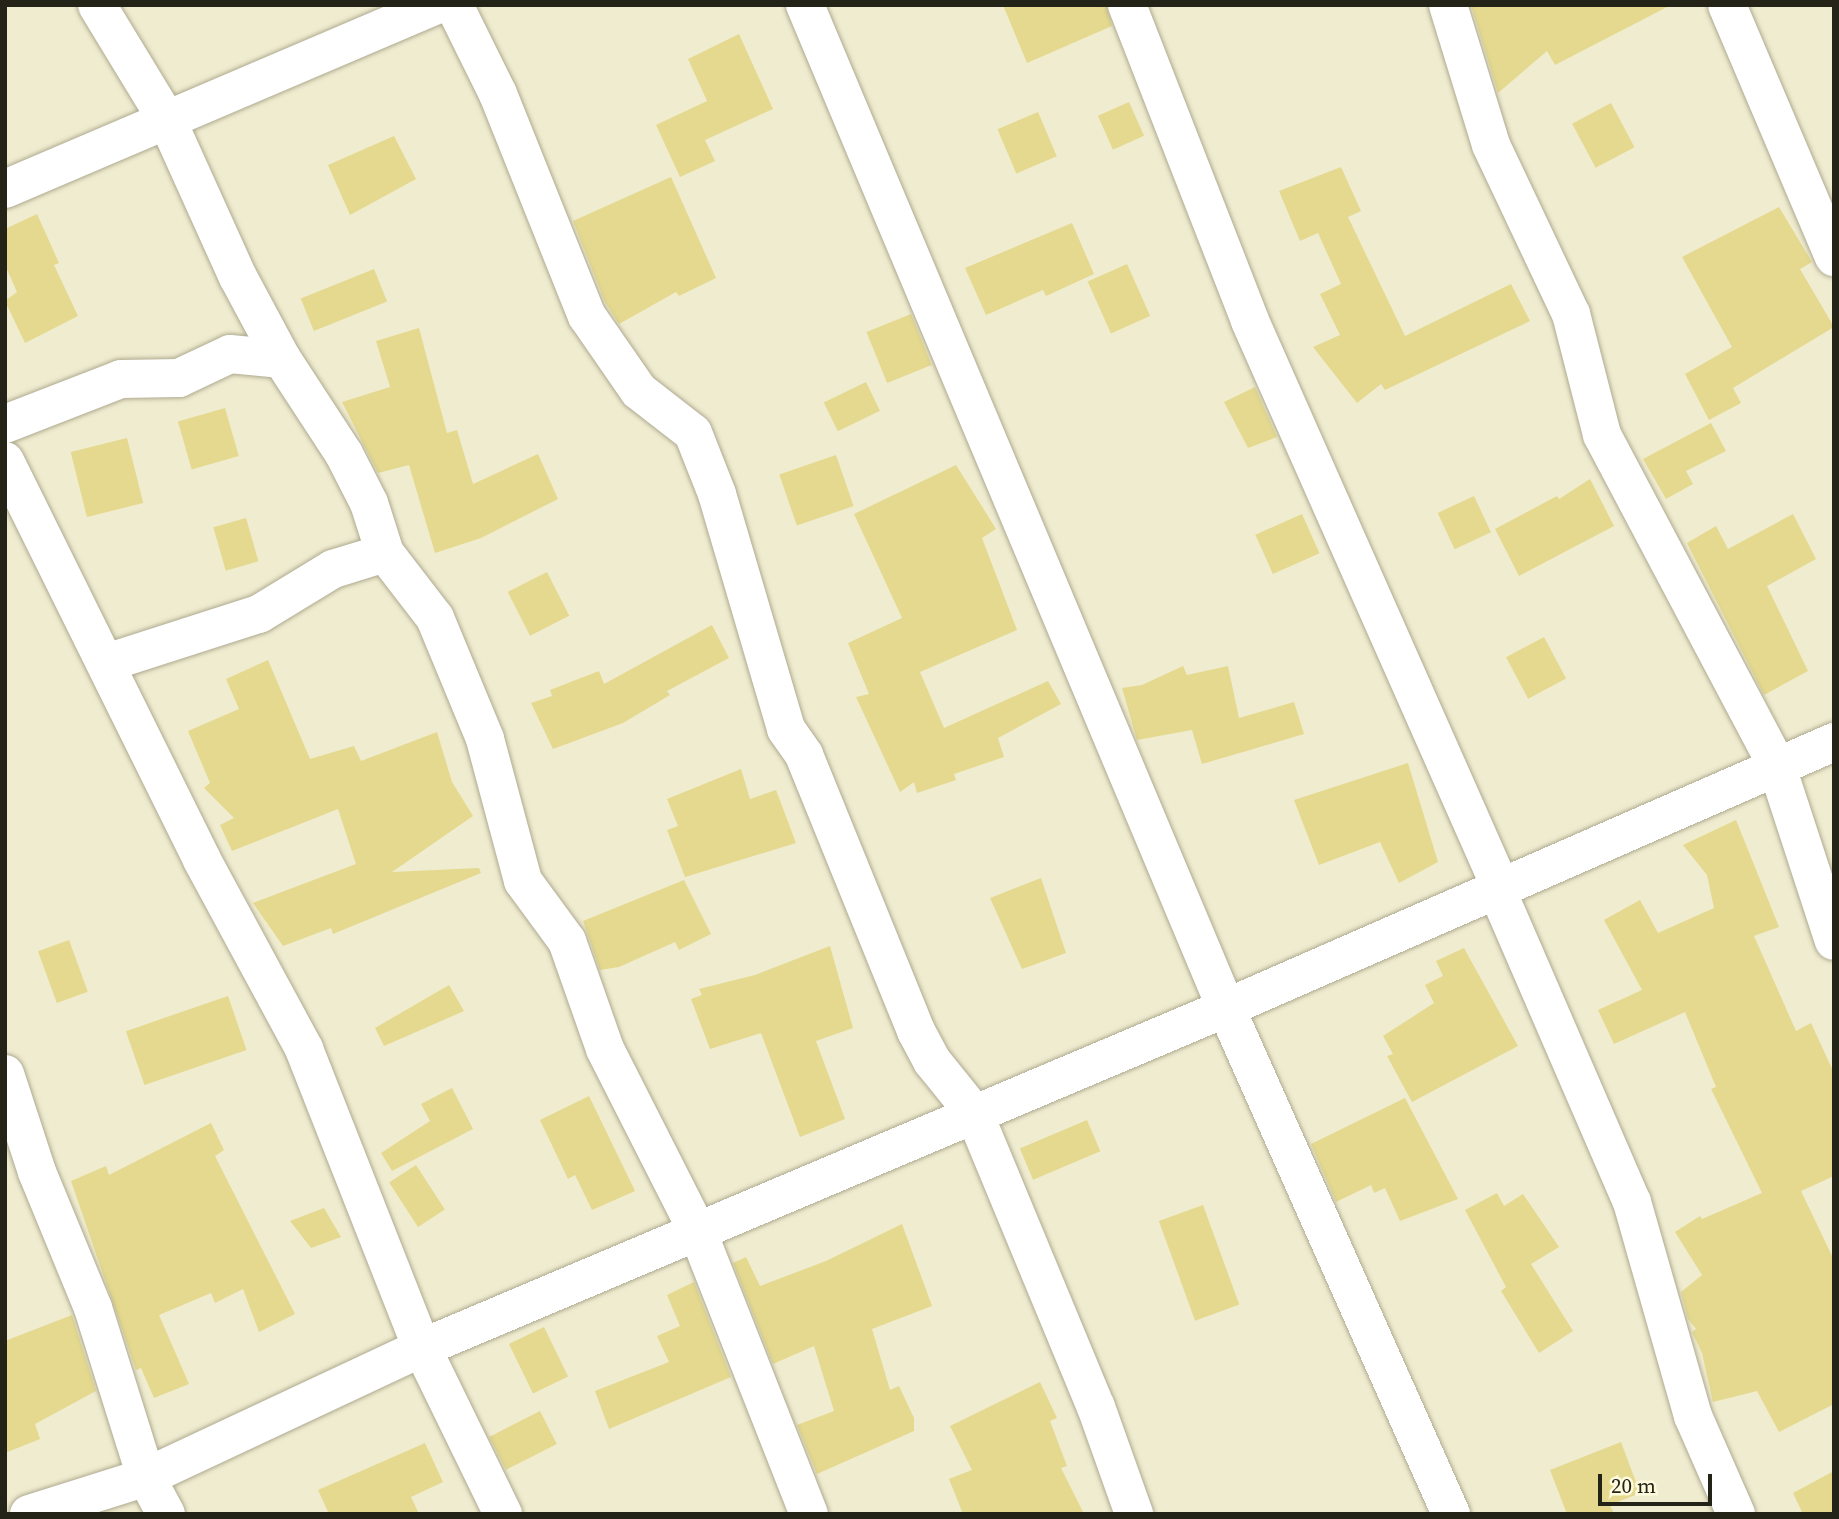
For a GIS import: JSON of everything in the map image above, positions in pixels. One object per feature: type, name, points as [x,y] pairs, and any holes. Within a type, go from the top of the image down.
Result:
[{"type":"street","points":[[97,5],[167,120],[238,277],[282,359],[344,454],[369,503],[385,553],[435,618],[485,739],[523,881],[567,941],[605,1049],[697,1230],[809,1514]]},
{"type":"street","points":[[5,189],[436,5]]},
{"type":"street","points":[[454,5],[498,94],[587,316],[639,391],[693,433],[717,494],[786,729],[804,755],[916,1031],[938,1070],[974,1113],[1096,1407],[1134,1514]]},
{"type":"street","points":[[805,5],[1226,1007],[1451,1514]]},
{"type":"street","points":[[1127,5],[1250,321],[1500,886],[1502,902],[1632,1202],[1693,1416],[1736,1514]]},
{"type":"street","points":[[1448,5],[1490,145],[1571,314],[1602,435],[1776,764],[1834,941]]},
{"type":"street","points":[[1727,5],[1834,257]]},
{"type":"street","points":[[5,425],[121,379],[179,378],[230,354],[282,359]]},
{"type":"street","points":[[5,461],[202,860],[304,1049],[422,1348],[503,1514]]},
{"type":"street","points":[[106,663],[259,614],[332,569],[385,553]]},
{"type":"street","points":[[29,1514],[146,1477],[422,1348],[1226,1007],[1776,764],[1834,742]]},
{"type":"street","points":[[5,1074],[37,1172],[93,1308],[146,1477],[166,1514]]},
{"type":"building","points":[[1003,5],[1106,5],[1112,26],[1027,63]]},
{"type":"building","points":[[1471,5],[1671,5],[1555,65],[1547,51],[1498,93]]},
{"type":"building","points":[[739,34],[773,109],[705,140],[715,161],[680,177],[656,125],[707,101],[688,59]]},
{"type":"building","points":[[1129,102],[1144,136],[1113,150],[1098,116]]},
{"type":"building","points":[[1611,103],[1634,147],[1596,168],[1572,124]]},
{"type":"building","points":[[1038,112],[1057,156],[1016,173],[997,129]]},
{"type":"building","points":[[394,136],[416,179],[350,215],[328,165]]},
{"type":"building","points":[[1341,167],[1361,211],[1348,217],[1405,336],[1511,284],[1530,321],[1385,390],[1381,384],[1357,403],[1313,347],[1340,335],[1320,294],[1341,284],[1318,233],[1300,241],[1279,191]]},
{"type":"building","points":[[671,177],[716,278],[679,296],[676,292],[619,324],[605,302],[573,221]]},
{"type":"building","points":[[1779,207],[1812,262],[1800,269],[1834,327],[1733,388],[1741,403],[1709,420],[1685,374],[1732,347],[1682,257]]},
{"type":"building","points":[[37,214],[59,263],[54,265],[78,316],[25,343],[5,301],[17,292],[5,265],[5,229]]},
{"type":"building","points":[[1072,223],[1094,274],[1046,296],[1043,290],[986,315],[965,268]]},
{"type":"building","points":[[1127,264],[1150,316],[1111,334],[1088,281]]},
{"type":"building","points":[[374,269],[387,301],[314,331],[301,299]]},
{"type":"building","points":[[911,314],[932,365],[887,383],[866,332]]},
{"type":"building","points":[[419,328],[447,433],[457,430],[473,484],[538,454],[558,499],[481,538],[435,553],[409,465],[378,473],[342,402],[390,387],[376,341]]},
{"type":"building","points":[[866,382],[880,411],[838,431],[824,403]]},
{"type":"building","points":[[1255,387],[1277,437],[1248,448],[1224,402]]},
{"type":"building","points":[[225,408],[239,456],[192,470],[178,422]]},
{"type":"building","points":[[1711,423],[1726,451],[1686,471],[1693,484],[1666,499],[1643,459]]},
{"type":"building","points":[[127,438],[143,503],[87,517],[71,452]]},
{"type":"building","points":[[836,455],[854,506],[797,526],[779,475]]},
{"type":"building","points":[[956,465],[996,529],[982,538],[1017,630],[920,672],[944,728],[1048,681],[1061,704],[998,738],[1004,757],[954,774],[956,780],[917,793],[914,782],[900,792],[856,697],[869,694],[848,643],[902,618],[854,514]]},
{"type":"building","points":[[1590,479],[1614,526],[1519,576],[1495,529],[1557,496],[1559,499]]},
{"type":"building","points":[[1474,496],[1491,532],[1455,549],[1438,513]]},
{"type":"building","points":[[1302,514],[1319,553],[1273,574],[1255,535]]},
{"type":"building","points":[[1793,514],[1816,559],[1767,586],[1808,671],[1764,695],[1687,543],[1716,526],[1728,549]]},
{"type":"building","points":[[246,518],[258,561],[226,571],[213,527]]},
{"type":"building","points":[[547,572],[569,616],[530,636],[508,592]]},
{"type":"building","points":[[712,625],[729,658],[667,691],[670,695],[623,723],[553,749],[531,703],[552,696],[550,690],[599,671],[604,684]]},
{"type":"building","points":[[1544,637],[1566,678],[1528,699],[1506,657]]},
{"type":"building","points":[[268,660],[310,759],[354,746],[361,761],[437,732],[452,782],[473,816],[392,872],[479,868],[481,873],[333,934],[331,928],[283,946],[253,903],[356,864],[338,809],[232,851],[220,825],[234,818],[204,788],[210,783],[188,731],[239,709],[226,679]]},
{"type":"building","points":[[1183,666],[1187,675],[1228,666],[1239,718],[1294,702],[1304,734],[1202,764],[1192,730],[1137,740],[1122,688],[1142,685]]},
{"type":"building","points":[[1408,763],[1438,862],[1399,883],[1380,842],[1319,865],[1294,800]]},
{"type":"building","points":[[741,769],[750,799],[776,790],[796,843],[685,877],[667,830],[678,826],[667,799]]},
{"type":"building","points":[[1736,820],[1779,927],[1754,936],[1796,1031],[1811,1023],[1834,1073],[1834,1176],[1801,1191],[1834,1260],[1834,1404],[1779,1432],[1757,1391],[1713,1402],[1702,1353],[1692,1332],[1696,1329],[1688,1319],[1681,1292],[1702,1275],[1675,1232],[1700,1216],[1702,1219],[1762,1193],[1711,1089],[1716,1087],[1685,1012],[1614,1044],[1598,1010],[1642,990],[1604,920],[1640,900],[1658,933],[1714,908],[1707,875],[1683,845]]},
{"type":"building","points":[[1041,878],[1066,953],[1022,969],[990,898]]},
{"type":"building","points":[[684,880],[711,934],[679,950],[675,942],[619,967],[600,970],[583,921]]},
{"type":"building","points":[[69,940],[88,992],[57,1003],[38,951]]},
{"type":"building","points":[[830,946],[853,1028],[816,1041],[845,1119],[800,1137],[761,1033],[710,1049],[691,999],[702,995],[699,989],[755,975]]},
{"type":"building","points":[[1464,948],[1518,1046],[1412,1102],[1387,1056],[1393,1054],[1383,1036],[1434,1003],[1425,985],[1443,976],[1436,961]]},
{"type":"building","points":[[449,985],[464,1011],[384,1046],[375,1028]]},
{"type":"building","points":[[228,996],[247,1050],[144,1085],[126,1031]]},
{"type":"building","points":[[452,1088],[473,1129],[392,1171],[381,1153],[430,1121],[421,1104]]},
{"type":"building","points":[[589,1096],[635,1191],[592,1210],[575,1175],[568,1179],[540,1120]]},
{"type":"building","points":[[1405,1098],[1458,1199],[1400,1221],[1385,1188],[1374,1193],[1371,1185],[1336,1202],[1311,1144]]},
{"type":"building","points":[[1087,1120],[1100,1151],[1033,1180],[1020,1149]]},
{"type":"building","points":[[211,1123],[224,1150],[215,1156],[295,1314],[259,1332],[243,1289],[215,1303],[211,1293],[159,1315],[189,1384],[154,1398],[141,1368],[136,1370],[71,1181],[106,1166],[109,1175]]},
{"type":"building","points":[[416,1165],[445,1209],[418,1227],[389,1182]]},
{"type":"building","points":[[1497,1193],[1504,1206],[1523,1194],[1559,1247],[1531,1264],[1573,1331],[1539,1353],[1501,1291],[1506,1287],[1465,1210]]},
{"type":"building","points":[[1203,1205],[1239,1305],[1195,1321],[1159,1221]]},
{"type":"building","points":[[324,1208],[341,1237],[311,1248],[290,1221]]},
{"type":"building","points":[[902,1224],[932,1306],[872,1329],[890,1390],[899,1386],[914,1418],[914,1431],[817,1474],[797,1425],[834,1411],[814,1346],[773,1364],[733,1263],[746,1257],[760,1286],[826,1261]]},
{"type":"building","points":[[694,1282],[731,1377],[609,1429],[595,1391],[669,1362],[657,1336],[680,1326],[667,1295]]},
{"type":"building","points":[[72,1315],[96,1391],[35,1424],[40,1439],[5,1453],[5,1341]]},
{"type":"building","points":[[544,1327],[568,1376],[533,1394],[509,1344]]},
{"type":"building","points":[[1040,1382],[1057,1418],[1050,1421],[1067,1466],[1061,1468],[1084,1514],[963,1514],[949,1479],[972,1470],[950,1426]]},
{"type":"building","points":[[540,1411],[557,1444],[506,1470],[489,1437]]},
{"type":"building","points":[[1621,1442],[1640,1493],[1610,1505],[1614,1514],[1567,1514],[1550,1470]]},
{"type":"building","points":[[425,1443],[443,1482],[411,1497],[419,1514],[329,1514],[318,1490]]},
{"type":"building","points":[[1834,1471],[1834,1514],[1803,1514],[1793,1493]]}]
